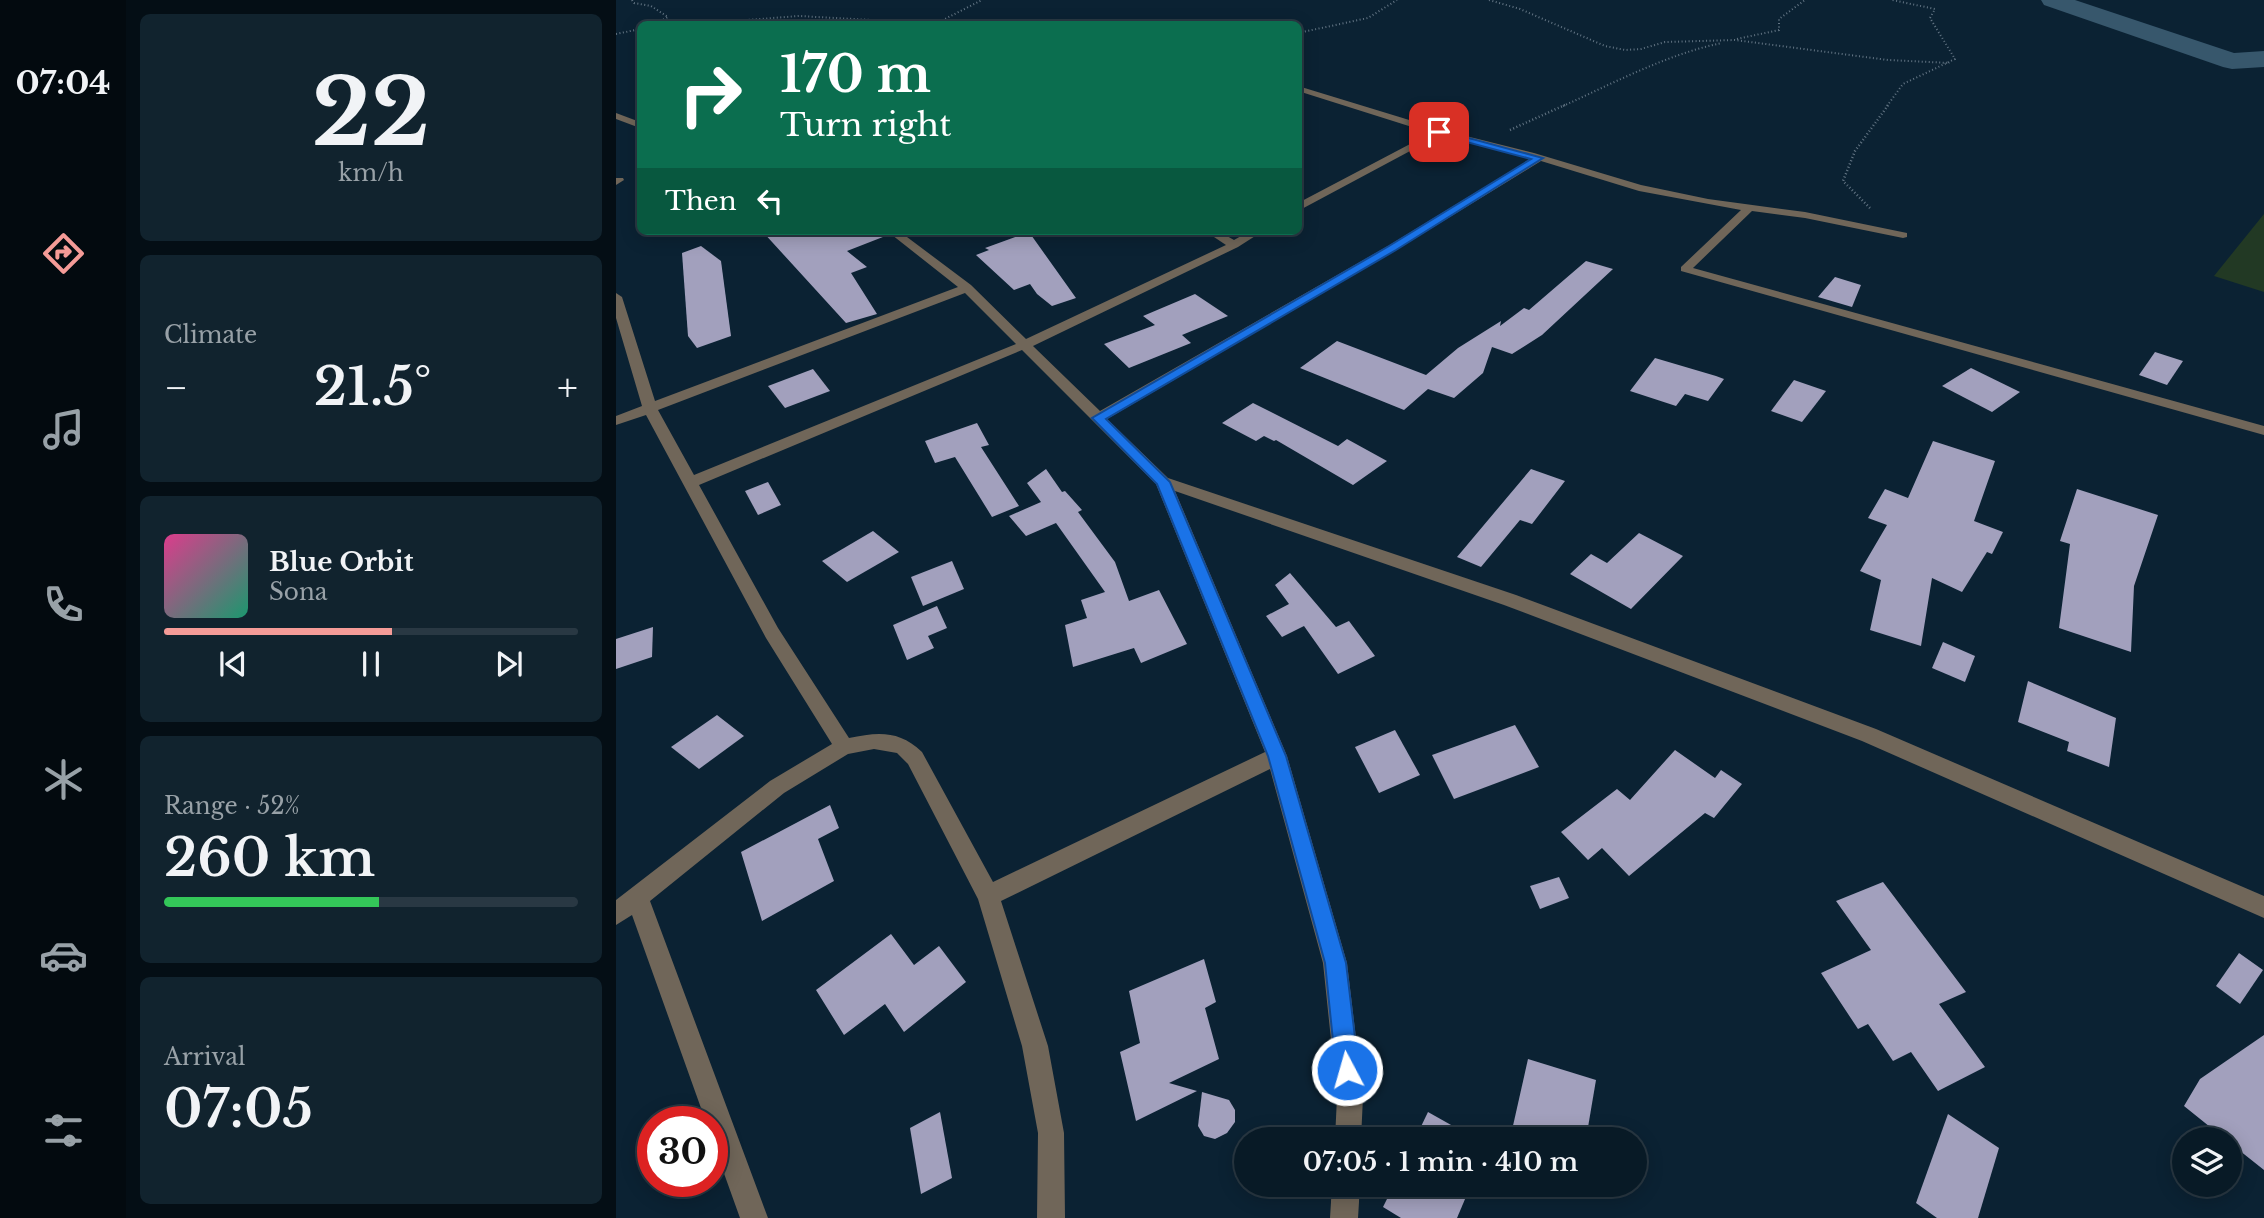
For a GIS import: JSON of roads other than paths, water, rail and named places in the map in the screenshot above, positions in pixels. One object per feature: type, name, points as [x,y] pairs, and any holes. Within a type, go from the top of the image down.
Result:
[{"type":"street","points":[[1302,89],[1439,132],[1639,188],[1805,215],[1903,235]]},
{"type":"street","points":[[616,116],[637,124]]},
{"type":"street","points":[[1302,206],[1439,132]]},
{"type":"street","points":[[1098,418],[1392,248],[1539,158]]},
{"type":"street","points":[[1749,208],[1685,269],[2264,431]]},
{"type":"street","points":[[897,235],[967,288],[1163,482],[1277,756],[1335,963],[1350,1097],[1349,1127]]},
{"type":"street","points":[[1217,235],[1234,245]]},
{"type":"street","points":[[691,482],[1024,345],[1251,235]]},
{"type":"street","points":[[616,421],[967,288]]},
{"type":"street","points":[[616,297],[650,409],[772,633],[844,747]]},
{"type":"street","points":[[1163,482],[1510,600],[1869,736],[2264,907]]},
{"type":"street","points":[[616,914],[777,786],[844,747],[874,741],[902,745],[915,758],[988,896],[1035,1046],[1051,1133],[1051,1218]]},
{"type":"street","points":[[988,896],[1277,756]]},
{"type":"street","points":[[637,898],[754,1218]]},
{"type":"street","points":[[1344,1218],[1345,1197]]},
{"type":"waterway","points":[[2052,0],[2232,61],[2264,59]]}]
